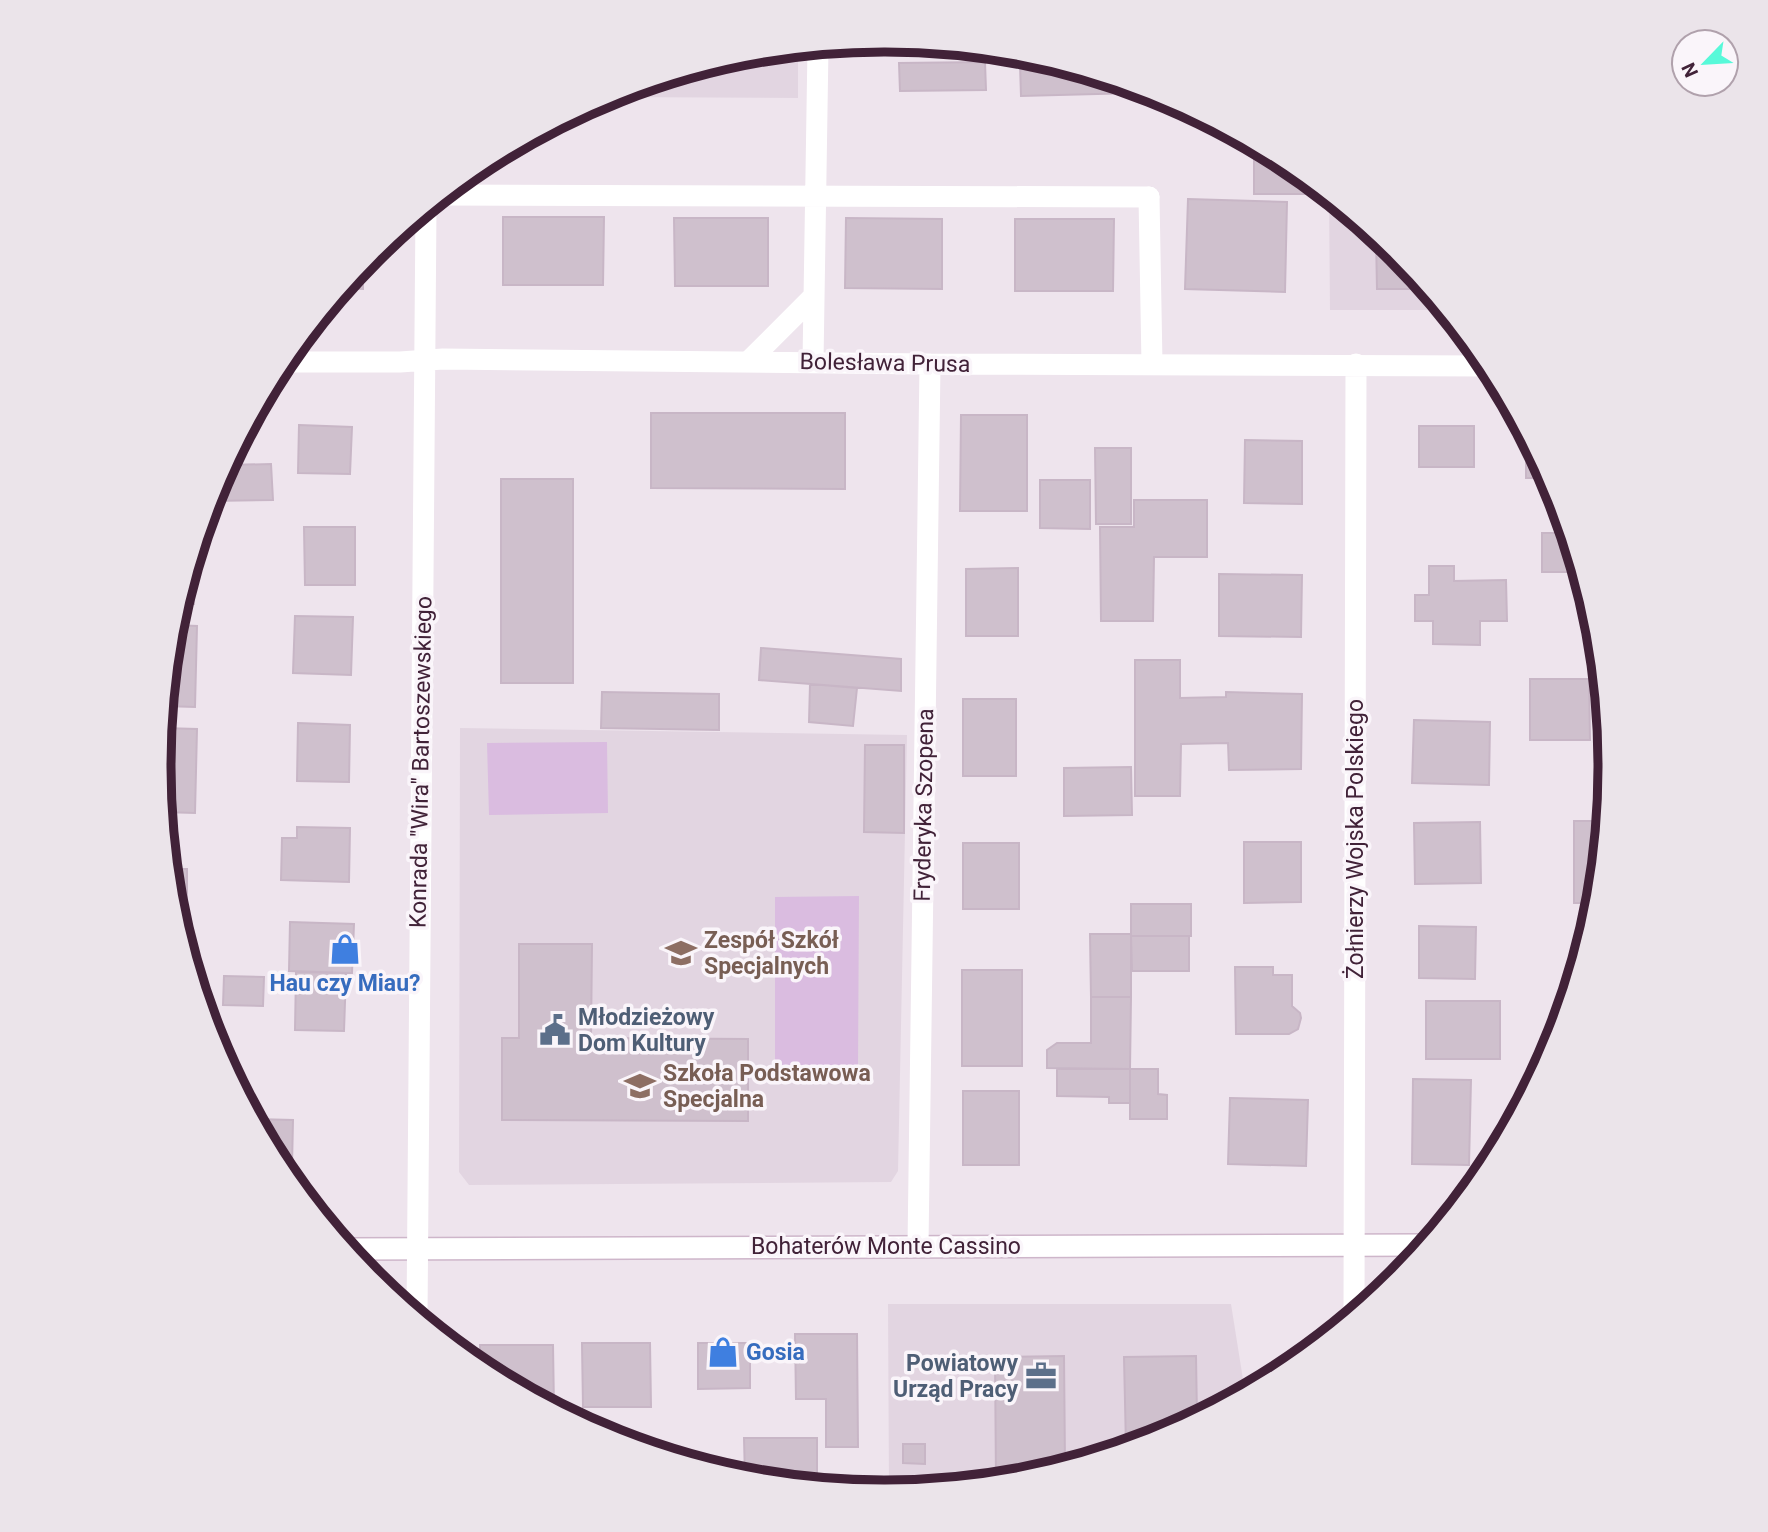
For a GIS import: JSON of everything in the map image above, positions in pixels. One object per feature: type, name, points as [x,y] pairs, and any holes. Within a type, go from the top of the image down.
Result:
[{"type":"street","points":[[813,362],[818,56]]},
{"type":"street","points":[[457,195],[1149,197],[1152,364]]},
{"type":"street","name":"Konrada \"Wira\" Bartoszewskiego","points":[[417,1304],[426,220]]},
{"type":"street","points":[[748,362],[814,296]]},
{"type":"street","name":"Bolesława Prusa","points":[[297,362],[400,362],[425,359],[1474,366]]},
{"type":"street","name":"Fryderyka Szopena","points":[[918,1245],[930,364]]},
{"type":"street","name":"Żołnierzy Wojska Polskiego","points":[[1354,1302],[1356,364]]},
{"type":"street","name":"Bohaterów Monte Cassino","points":[[360,1249],[1412,1245]]},
{"type":"shaded area","points":[[798,58],[798,98],[636,97],[699,77],[745,66]]},
{"type":"shaded area","points":[[1329,209],[1389,261],[1432,310],[1330,310]]},
{"type":"shaded area","name":"Zespół Szkół Specjalnych","points":[[460,728],[907,735],[898,1171],[891,1182],[469,1185],[459,1172]]},
{"type":"shaded area","points":[[607,742],[608,813],[489,815],[487,743]]},
{"type":"shaded area","points":[[859,896],[858,1069],[775,1069],[775,897]]},
{"type":"shaded area","points":[[888,1304],[1231,1304],[1243,1382],[1200,1406],[1113,1442],[1023,1466],[931,1478],[889,1480]]},
{"type":"building","points":[[985,62],[986,90],[900,91],[899,63]]},
{"type":"building","points":[[1020,66],[1122,93],[1021,96]]},
{"type":"building","points":[[1254,156],[1310,194],[1254,194]]},
{"type":"building","points":[[1188,199],[1287,202],[1285,292],[1185,289]]},
{"type":"building","points":[[503,217],[604,217],[603,285],[503,285]]},
{"type":"building","points":[[674,218],[768,218],[768,286],[675,286]]},
{"type":"building","points":[[846,218],[942,219],[942,289],[845,288]]},
{"type":"building","points":[[1015,219],[1114,219],[1113,291],[1015,291]]},
{"type":"building","points":[[1376,250],[1414,289],[1377,289]]},
{"type":"building","points":[[363,279],[363,289],[355,289]]},
{"type":"building","points":[[651,413],[845,413],[845,489],[651,488]]},
{"type":"building","points":[[961,415],[1027,415],[1027,511],[960,511]]},
{"type":"building","points":[[299,425],[352,427],[350,474],[298,473]]},
{"type":"building","points":[[1419,426],[1474,426],[1474,467],[1419,467]]},
{"type":"building","points":[[1245,440],[1302,441],[1302,504],[1244,503]]},
{"type":"building","points":[[1095,448],[1131,448],[1131,524],[1096,524]]},
{"type":"building","points":[[1526,455],[1536,478],[1526,478]]},
{"type":"building","points":[[271,464],[273,500],[222,501],[237,465]]},
{"type":"building","points":[[501,479],[573,479],[573,683],[501,683]]},
{"type":"building","points":[[1040,480],[1090,480],[1090,529],[1040,528]]},
{"type":"building","points":[[1134,500],[1207,500],[1207,557],[1154,557],[1153,621],[1101,621],[1100,527],[1134,527]]},
{"type":"building","points":[[304,527],[355,527],[355,585],[305,585]]},
{"type":"building","points":[[1542,533],[1558,533],[1570,572],[1542,572]]},
{"type":"building","points":[[1429,566],[1454,566],[1454,581],[1506,580],[1507,621],[1480,621],[1480,645],[1433,644],[1433,621],[1415,621],[1415,595],[1429,595]]},
{"type":"building","points":[[1018,568],[1018,636],[966,636],[966,569]]},
{"type":"building","points":[[1219,574],[1302,575],[1301,637],[1219,636]]},
{"type":"building","points":[[194,584],[194,604],[190,604]]},
{"type":"building","points":[[295,616],[353,617],[351,675],[293,673]]},
{"type":"building","points":[[184,625],[197,626],[195,707],[173,706]]},
{"type":"building","points":[[761,648],[901,659],[901,691],[759,680]]},
{"type":"building","points":[[1135,660],[1180,660],[1180,698],[1226,697],[1226,692],[1302,694],[1301,769],[1229,770],[1228,743],[1181,744],[1180,796],[1135,796]]},
{"type":"building","points":[[1530,679],[1589,679],[1590,740],[1530,740]]},
{"type":"building","points":[[810,684],[857,688],[853,726],[809,722]]},
{"type":"building","points":[[602,692],[719,694],[719,730],[601,728]]},
{"type":"building","points":[[963,699],[1016,699],[1016,776],[963,776]]},
{"type":"building","points":[[1414,720],[1490,722],[1489,785],[1412,783]]},
{"type":"building","points":[[298,723],[350,725],[349,782],[297,781]]},
{"type":"building","points":[[172,728],[197,729],[195,813],[172,812]]},
{"type":"building","points":[[865,745],[904,745],[904,833],[864,832]]},
{"type":"building","points":[[1131,767],[1132,815],[1064,816],[1064,768]]},
{"type":"building","points":[[1574,821],[1595,821],[1584,903],[1574,903]]},
{"type":"building","points":[[1480,822],[1481,883],[1415,884],[1414,823]]},
{"type":"building","points":[[297,827],[350,828],[349,882],[281,880],[282,838],[297,838]]},
{"type":"building","points":[[1244,842],[1301,842],[1301,902],[1244,903]]},
{"type":"building","points":[[963,843],[1019,843],[1019,909],[963,909]]},
{"type":"building","points":[[179,869],[187,869],[187,903],[184,903]]},
{"type":"building","points":[[1131,904],[1191,904],[1191,936],[1131,936]]},
{"type":"building","points":[[290,922],[354,924],[352,973],[289,971]]},
{"type":"building","points":[[1419,926],[1476,927],[1475,979],[1419,978]]},
{"type":"building","points":[[1090,934],[1131,934],[1131,997],[1091,997]]},
{"type":"building","points":[[1131,936],[1189,936],[1189,971],[1132,971]]},
{"type":"building","points":[[519,944],[592,944],[591,1038],[748,1039],[748,1121],[502,1120],[502,1038],[519,1038]]},
{"type":"building","points":[[1235,967],[1273,967],[1273,975],[1292,975],[1292,1006],[1300,1013],[1301,1018],[1298,1029],[1289,1034],[1236,1034]]},
{"type":"building","points":[[962,970],[1022,970],[1022,1066],[962,1066]]},
{"type":"building","points":[[296,972],[346,973],[344,1031],[295,1030]]},
{"type":"building","points":[[224,976],[264,977],[263,1006],[223,1005]]},
{"type":"building","points":[[1091,997],[1131,997],[1130,1069],[1047,1068],[1047,1050],[1057,1043],[1091,1043]]},
{"type":"building","points":[[1426,1001],[1500,1001],[1500,1059],[1426,1059]]},
{"type":"building","points":[[1057,1069],[1130,1069],[1130,1103],[1109,1103],[1109,1097],[1057,1096]]},
{"type":"building","points":[[1130,1069],[1158,1069],[1158,1094],[1167,1095],[1167,1119],[1130,1119]]},
{"type":"building","points":[[1413,1079],[1471,1080],[1469,1165],[1412,1164]]},
{"type":"building","points":[[963,1091],[1019,1091],[1019,1165],[963,1165]]},
{"type":"building","points":[[1230,1098],[1308,1100],[1306,1166],[1228,1164]]},
{"type":"building","points":[[264,1119],[293,1120],[292,1163]]},
{"type":"building","points":[[795,1334],[857,1334],[858,1447],[826,1447],[826,1399],[796,1399]]},
{"type":"building","points":[[582,1343],[650,1343],[651,1407],[583,1407]]},
{"type":"building","points":[[698,1343],[750,1343],[750,1388],[698,1389]]},
{"type":"building","points":[[480,1345],[553,1345],[554,1398],[527,1384],[480,1353]]},
{"type":"building","points":[[1064,1356],[1065,1456],[996,1470],[995,1357]]},
{"type":"building","points":[[1196,1356],[1197,1407],[1126,1437],[1124,1357]]},
{"type":"building","points":[[744,1438],[817,1438],[817,1476],[745,1466]]},
{"type":"building","points":[[903,1444],[925,1444],[925,1464],[903,1463]]},
{"type":"place","name":"Hau czy Miau?","points":[[345,949]]},
{"type":"place","name":"Zespół Szkół Specjalnych","points":[[681,953]]},
{"type":"place","name":"Młodzieżowy Dom Kultury","points":[[555,1030]]},
{"type":"place","name":"Szkoła Podstawowa Specjalna","points":[[640,1086]]},
{"type":"place","name":"Gosia","points":[[723,1352]]},
{"type":"place","name":"Powiatowy Urząd Pracy","points":[[1041,1376]]}]
